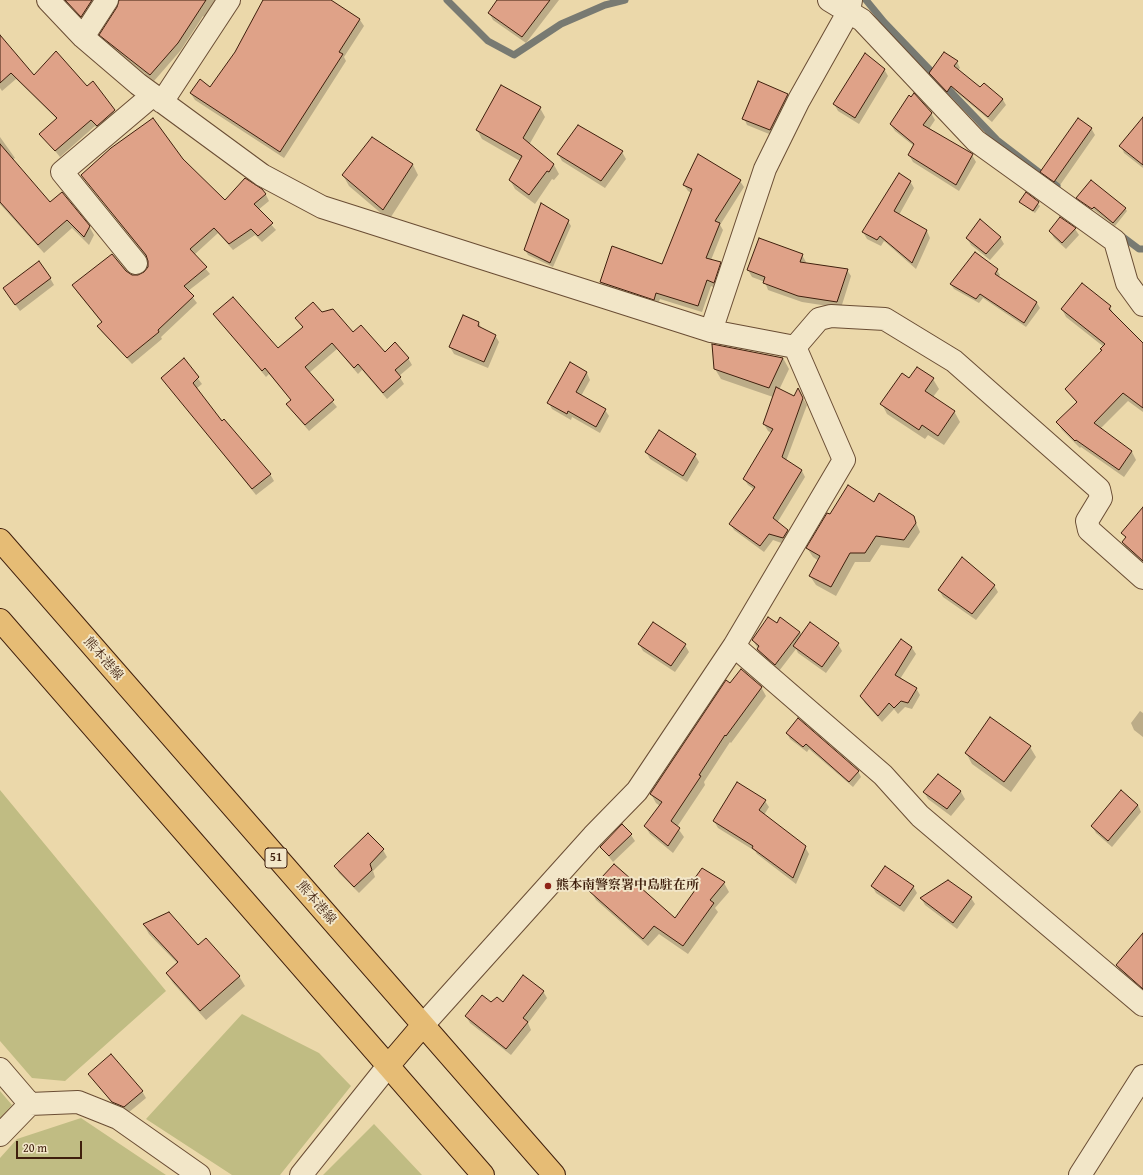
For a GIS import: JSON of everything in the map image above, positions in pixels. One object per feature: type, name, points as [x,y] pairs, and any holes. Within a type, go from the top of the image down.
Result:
[{"type":"main road","name":"熊本港線","points":[[0,540],[554,1175]]},
{"type":"main road","points":[[0,620],[483,1175]]},
{"type":"main road","points":[[388,1066],[423,1025]]},
{"type":"street","points":[[48,0],[83,37],[158,98],[262,175],[322,207],[711,331],[795,347]]},
{"type":"street","points":[[83,37],[107,0]]},
{"type":"street","points":[[136,263],[62,172],[158,98],[229,0]]},
{"type":"street","points":[[829,0],[850,6],[976,141],[1115,242],[1127,283],[1143,305]]},
{"type":"street","points":[[711,331],[765,169],[799,100],[850,6]]},
{"type":"street","points":[[795,347],[819,319],[831,316],[885,319],[954,360],[1099,489],[1101,498],[1087,522],[1089,530],[1143,578]]},
{"type":"street","points":[[423,1025],[593,836],[637,791],[734,646],[844,460],[795,347]]},
{"type":"street","points":[[734,646],[883,775],[920,816],[1143,1005]]},
{"type":"street","points":[[301,1175],[388,1066]]},
{"type":"street","points":[[0,1069],[30,1104]]},
{"type":"street","points":[[1080,1175],[1143,1076]]},
{"type":"street","points":[[0,1136],[30,1104],[78,1102],[118,1118],[199,1175]]},
{"type":"shaded area","points":[[0,790],[166,991],[65,1081],[32,1078],[0,1041]]},
{"type":"shaded area","points":[[242,1014],[319,1053],[351,1086],[280,1175],[232,1175],[146,1119]]},
{"type":"shaded area","points":[[0,1091],[12,1105],[0,1118]]},
{"type":"shaded area","points":[[81,1118],[166,1175],[0,1175],[0,1158],[17,1139]]},
{"type":"shaded area","points":[[374,1124],[422,1175],[323,1175]]},
{"type":"building","points":[[65,0],[92,0],[81,17]]},
{"type":"building","points":[[119,0],[206,0],[178,43],[150,75],[99,35],[117,7]]},
{"type":"building","points":[[263,0],[331,0],[360,19],[339,52],[343,54],[280,152],[190,93],[200,79],[210,87],[235,52]]},
{"type":"building","points":[[497,0],[550,0],[522,37],[488,13]]},
{"type":"building","points":[[0,35],[34,75],[56,51],[87,86],[93,81],[115,110],[97,126],[91,120],[55,151],[39,134],[57,118],[11,73],[0,83]]},
{"type":"building","points":[[944,52],[958,61],[954,66],[980,87],[984,83],[1003,99],[988,117],[951,86],[947,92],[929,73]]},
{"type":"building","points":[[865,53],[885,69],[855,118],[833,104]]},
{"type":"building","points":[[758,81],[788,94],[770,130],[742,119]]},
{"type":"building","points":[[501,85],[541,107],[523,138],[554,164],[529,195],[509,180],[522,156],[476,130]]},
{"type":"building","points":[[914,93],[932,113],[923,125],[973,154],[956,185],[908,155],[914,144],[890,124],[909,95],[911,97]]},
{"type":"building","points":[[1143,117],[1143,165],[1119,146]]},
{"type":"building","points":[[153,118],[183,159],[225,200],[245,178],[262,189],[266,194],[254,204],[273,223],[258,236],[251,229],[229,244],[214,228],[190,249],[207,267],[184,286],[194,296],[158,330],[159,332],[127,358],[97,326],[102,322],[72,285],[112,254],[126,271],[132,275],[138,275],[144,272],[148,267],[148,261],[146,255],[81,175],[111,148]]},
{"type":"building","points":[[1078,118],[1092,128],[1054,182],[1040,172]]},
{"type":"building","points":[[578,125],[623,151],[601,181],[557,154]]},
{"type":"building","points":[[372,137],[413,164],[383,210],[342,175]]},
{"type":"building","points":[[0,144],[50,202],[62,192],[90,226],[84,237],[67,220],[38,245],[0,202]]},
{"type":"building","points":[[698,154],[741,180],[715,221],[720,223],[706,258],[721,262],[714,283],[707,280],[698,306],[656,293],[654,300],[600,282],[612,246],[662,264],[692,189],[683,185]]},
{"type":"building","points":[[899,173],[911,181],[894,211],[927,230],[912,263],[880,236],[877,240],[862,232]]},
{"type":"building","points":[[1091,180],[1126,208],[1113,223],[1094,207],[1092,209],[1076,198]]},
{"type":"building","points":[[1026,192],[1039,202],[1033,211],[1019,202]]},
{"type":"building","points":[[541,203],[569,220],[550,263],[524,250]]},
{"type":"building","points":[[1060,217],[1076,228],[1062,243],[1049,231]]},
{"type":"building","points":[[980,219],[1001,237],[986,254],[966,238]]},
{"type":"building","points":[[759,238],[803,254],[800,262],[848,269],[837,302],[798,296],[763,283],[765,277],[747,270]]},
{"type":"building","points":[[975,252],[998,269],[995,274],[1037,302],[1024,323],[980,294],[976,299],[950,284]]},
{"type":"building","points":[[39,261],[51,278],[15,305],[3,288]]},
{"type":"building","points":[[1082,283],[1111,306],[1109,309],[1143,343],[1143,408],[1123,393],[1094,423],[1132,451],[1119,470],[1076,440],[1075,441],[1056,422],[1077,402],[1065,389],[1102,350],[1100,349],[1105,344],[1061,309]]},
{"type":"building","points":[[233,297],[278,348],[303,327],[295,318],[313,302],[322,312],[333,309],[353,332],[361,325],[385,352],[395,342],[409,358],[395,370],[401,377],[383,393],[358,364],[354,368],[332,343],[305,367],[334,400],[305,425],[286,404],[291,400],[265,368],[262,371],[213,314]]},
{"type":"building","points":[[463,315],[479,322],[478,326],[496,335],[484,362],[449,347]]},
{"type":"building","points":[[712,344],[783,358],[769,388],[714,369]]},
{"type":"building","points":[[184,358],[199,377],[193,383],[222,421],[224,419],[271,474],[252,489],[161,378]]},
{"type":"building","points":[[570,362],[587,372],[576,392],[606,409],[596,427],[568,411],[567,414],[547,403]]},
{"type":"building","points":[[917,367],[934,378],[925,391],[955,411],[938,436],[922,425],[919,430],[880,404],[902,373],[909,378]]},
{"type":"building","points":[[776,387],[794,396],[798,388],[803,398],[782,457],[802,470],[773,518],[788,530],[783,538],[769,534],[760,546],[729,524],[755,487],[743,479],[773,429],[763,424]]},
{"type":"building","points":[[659,430],[696,454],[683,476],[645,452]]},
{"type":"building","points":[[848,485],[874,502],[879,493],[914,516],[916,523],[904,540],[876,536],[865,553],[850,553],[831,587],[809,576],[820,556],[806,548],[827,513],[830,514]]},
{"type":"building","points":[[1143,507],[1143,561],[1122,542],[1126,537],[1121,533]]},
{"type":"building","points":[[962,557],[995,585],[972,614],[938,590]]},
{"type":"building","points":[[768,617],[777,623],[780,617],[800,632],[775,665],[757,649],[759,646],[752,640]]},
{"type":"building","points":[[653,622],[686,644],[671,666],[638,644]]},
{"type":"building","points":[[810,622],[839,643],[822,667],[793,646]]},
{"type":"building","points":[[901,639],[912,647],[895,675],[917,688],[908,703],[901,701],[894,708],[889,703],[878,716],[860,696]]},
{"type":"building","points":[[741,669],[762,687],[726,736],[725,735],[699,775],[701,776],[671,821],[680,828],[668,846],[644,826],[662,802],[650,794],[726,680],[730,683]]},
{"type":"building","points":[[990,717],[1031,746],[1004,782],[965,753]]},
{"type":"building","points":[[798,718],[859,771],[849,782],[806,744],[803,747],[786,733]]},
{"type":"building","points":[[938,774],[961,791],[947,809],[923,792]]},
{"type":"building","points":[[737,782],[766,800],[759,810],[806,846],[793,878],[752,848],[753,846],[713,821]]},
{"type":"building","points":[[1121,790],[1138,805],[1108,841],[1091,826]]},
{"type":"building","points":[[622,824],[632,834],[609,856],[600,847]]},
{"type":"building","points":[[368,833],[384,849],[370,864],[372,870],[354,887],[334,866]]},
{"type":"building","points":[[614,864],[675,918],[698,886],[692,882],[702,868],[725,882],[710,900],[714,903],[683,946],[654,926],[643,939],[589,891]]},
{"type":"building","points":[[885,866],[914,886],[900,906],[871,886]]},
{"type":"building","points":[[948,880],[972,897],[953,923],[920,898]]},
{"type":"building","points":[[169,912],[198,945],[206,938],[240,976],[200,1011],[166,973],[178,962],[143,924]]},
{"type":"building","points":[[1143,933],[1143,989],[1116,965]]},
{"type":"building","points":[[523,975],[544,991],[523,1018],[528,1022],[506,1049],[465,1016],[482,995],[491,1002],[497,997],[503,1002]]},
{"type":"building","points":[[111,1054],[143,1091],[124,1107],[112,1102],[88,1074]]},
{"type":"waterway","points":[[447,0],[488,41],[514,55],[561,24],[605,5],[625,0]]},
{"type":"waterway","points":[[866,0],[884,22],[997,140],[1057,186]]},
{"type":"waterway","points":[[1119,234],[1139,249],[1143,249]]},
{"type":"place","name":"熊本南警察署中島駐在所","points":[[548,886]]}]
